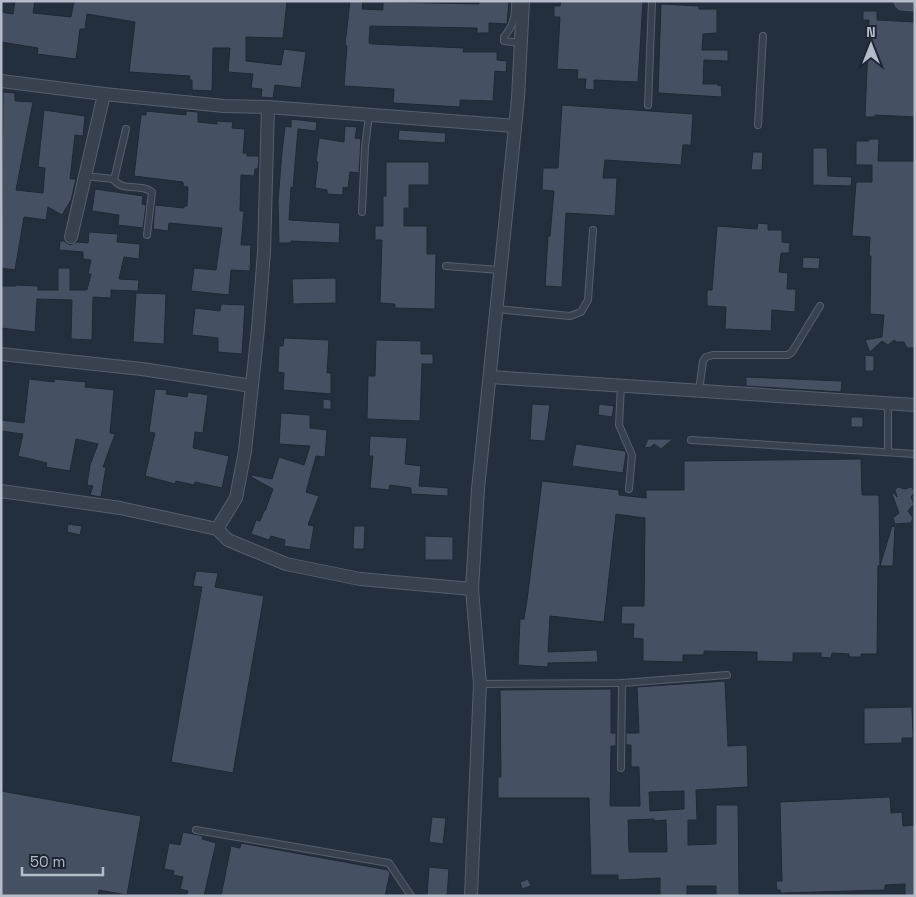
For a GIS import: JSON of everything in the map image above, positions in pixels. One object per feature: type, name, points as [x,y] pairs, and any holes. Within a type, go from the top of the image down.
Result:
[{"type":"street","points":[[904,1],[915,2]]},
{"type":"street","points":[[471,896],[480,684],[472,589],[478,489],[515,126],[521,43],[519,5]]},
{"type":"street","points":[[1,81],[224,106],[268,107],[515,126]]},
{"type":"street","points":[[71,237],[104,94]]},
{"type":"street","points":[[217,529],[236,498],[245,451],[264,252],[268,107]]},
{"type":"street","points":[[1,354],[142,369],[252,386]]},
{"type":"street","points":[[490,376],[915,405]]},
{"type":"street","points":[[1,491],[120,508],[217,529],[228,540],[286,564],[360,579],[472,589]]},
{"type":"lane","points":[[648,105],[652,1]]},
{"type":"lane","points":[[758,125],[763,36]]},
{"type":"lane","points":[[362,212],[365,147],[369,116]]},
{"type":"lane","points":[[114,179],[126,129]]},
{"type":"lane","points":[[84,176],[114,179],[116,183],[123,186],[145,188],[152,192],[148,235]]},
{"type":"lane","points":[[496,309],[570,316],[581,312],[588,300],[593,230]]},
{"type":"lane","points":[[446,266],[500,270]]},
{"type":"lane","points":[[699,390],[703,361],[706,357],[713,355],[788,355],[792,352],[820,306]]},
{"type":"lane","points":[[621,386],[619,425],[632,455],[629,489]]},
{"type":"lane","points":[[888,403],[888,452]]},
{"type":"lane","points":[[692,440],[915,454]]},
{"type":"lane","points":[[480,684],[622,683],[727,675]]},
{"type":"lane","points":[[620,768],[622,683]]},
{"type":"lane","points":[[196,830],[390,863],[411,896]]},
{"type":"building","points":[[15,1],[35,1],[33,13],[71,17],[74,1],[287,1],[283,38],[246,37],[246,61],[281,65],[284,49],[306,52],[301,88],[275,85],[273,98],[261,97],[262,89],[251,88],[253,74],[228,72],[230,48],[213,48],[212,91],[192,90],[192,80],[189,80],[190,76],[129,72],[135,22],[87,14],[85,29],[80,29],[76,59],[37,54],[38,48],[1,42],[1,12],[13,14]]},
{"type":"building","points":[[350,1],[363,1],[362,9],[383,10],[383,2],[479,4],[479,1],[509,1],[507,24],[489,23],[489,33],[477,33],[477,28],[370,26],[369,43],[372,44],[464,48],[463,52],[497,52],[497,60],[507,61],[506,72],[495,71],[493,101],[460,100],[460,107],[393,103],[394,89],[344,86],[347,46],[345,45]]},
{"type":"building","points":[[561,1],[643,1],[638,82],[594,80],[594,90],[585,89],[586,79],[577,79],[578,70],[557,69],[560,17],[554,17],[554,6],[560,6]]},
{"type":"building","points":[[661,4],[699,6],[699,9],[717,9],[717,33],[703,34],[702,50],[728,50],[728,61],[704,60],[703,84],[721,85],[722,97],[658,93]]},
{"type":"building","points":[[863,11],[877,11],[877,20],[915,22],[915,117],[875,115],[875,117],[865,117],[869,20],[863,20]]},
{"type":"building","points":[[3,92],[15,93],[15,101],[33,102],[16,190],[43,193],[45,168],[38,167],[44,110],[85,116],[83,136],[75,135],[70,179],[76,179],[71,200],[62,215],[48,207],[46,220],[24,217],[15,270],[1,268]]},
{"type":"building","points":[[562,105],[693,114],[691,145],[683,145],[681,165],[605,160],[603,178],[617,178],[615,216],[566,213],[562,287],[545,286],[548,236],[550,236],[554,191],[542,190],[543,168],[558,168]]},
{"type":"building","points":[[146,111],[186,115],[186,111],[198,112],[198,122],[217,124],[217,121],[233,122],[232,128],[245,129],[243,153],[247,153],[247,156],[259,156],[258,169],[255,169],[254,176],[241,175],[240,211],[244,211],[241,245],[251,245],[250,271],[231,270],[229,295],[191,291],[194,268],[216,270],[222,228],[169,223],[168,231],[153,229],[155,205],[184,208],[184,206],[187,206],[188,187],[183,186],[183,182],[134,176],[141,115],[146,115]]},
{"type":"building","points":[[291,119],[317,122],[316,131],[298,129],[289,220],[340,223],[339,243],[291,241],[291,243],[279,243],[278,201],[282,152],[285,126],[291,127]]},
{"type":"building","points":[[345,126],[357,127],[355,138],[361,139],[359,173],[350,172],[348,188],[343,187],[343,195],[327,194],[327,190],[315,188],[319,138],[344,142]]},
{"type":"building","points":[[399,130],[446,133],[445,143],[398,140]]},
{"type":"building","points":[[869,139],[879,139],[878,161],[915,161],[915,348],[907,348],[904,342],[894,340],[888,345],[882,341],[870,352],[865,340],[882,337],[884,315],[870,314],[870,237],[852,236],[856,182],[872,182],[872,165],[856,165],[856,141],[869,141]]},
{"type":"building","points":[[813,148],[827,148],[828,176],[852,177],[851,186],[813,185]]},
{"type":"building","points":[[753,152],[763,152],[762,170],[751,170]]},
{"type":"building","points":[[386,162],[429,162],[429,185],[409,185],[409,208],[404,208],[404,226],[427,226],[427,254],[436,254],[435,309],[395,308],[395,304],[380,303],[382,240],[375,240],[375,226],[383,226],[383,196],[386,196]]},
{"type":"building","points":[[95,189],[143,196],[142,204],[146,205],[143,228],[118,225],[119,215],[92,211]]},
{"type":"building","points":[[758,223],[768,224],[768,230],[782,230],[782,242],[790,243],[789,253],[781,253],[779,272],[788,273],[787,289],[796,289],[795,312],[772,310],[771,331],[725,329],[726,307],[707,306],[707,290],[712,290],[717,226],[757,229]]},
{"type":"building","points":[[89,232],[118,234],[117,242],[140,244],[139,259],[124,257],[119,279],[139,280],[138,291],[111,290],[111,298],[93,297],[92,340],[71,339],[72,300],[37,299],[35,332],[1,328],[1,286],[38,286],[38,290],[58,290],[58,268],[70,268],[70,290],[87,290],[91,274],[88,274],[91,260],[83,259],[83,252],[59,250],[60,241],[70,245],[77,242],[88,243]]},
{"type":"building","points":[[803,257],[820,258],[819,269],[802,268]]},
{"type":"building","points":[[336,278],[336,303],[293,304],[292,279]]},
{"type":"building","points":[[136,293],[166,294],[164,344],[133,342]]},
{"type":"building","points":[[221,304],[245,305],[242,354],[218,352],[218,338],[192,335],[195,308],[220,311]]},
{"type":"building","points":[[284,338],[329,340],[327,373],[331,373],[331,394],[283,390],[284,373],[278,372],[279,346],[283,346]]},
{"type":"building","points":[[376,340],[421,341],[421,354],[433,354],[433,364],[422,364],[420,421],[367,419],[368,376],[375,376]]},
{"type":"building","points":[[865,355],[874,356],[874,371],[865,371]]},
{"type":"building","points":[[746,377],[842,381],[841,392],[746,386]]},
{"type":"building","points":[[29,379],[54,382],[54,379],[86,382],[85,387],[114,390],[110,433],[115,434],[103,467],[106,467],[101,497],[90,495],[93,486],[87,485],[90,465],[98,444],[76,439],[70,471],[46,467],[47,463],[18,456],[23,434],[1,431],[1,420],[24,423]]},
{"type":"building","points":[[155,389],[167,390],[166,394],[187,397],[188,392],[208,395],[203,433],[195,432],[193,448],[229,456],[222,488],[195,482],[194,485],[176,481],[175,484],[145,476],[155,433],[149,432]]},
{"type":"building","points":[[323,399],[331,400],[331,409],[323,409]]},
{"type":"building","points":[[532,404],[550,405],[545,441],[530,440]]},
{"type":"building","points":[[599,404],[614,406],[612,417],[598,415]]},
{"type":"building","points":[[281,413],[310,415],[310,428],[327,430],[325,457],[316,456],[306,492],[319,496],[308,525],[314,526],[310,550],[284,546],[285,540],[271,536],[269,540],[251,534],[256,520],[260,521],[265,511],[273,489],[251,477],[252,475],[272,479],[279,457],[304,465],[310,446],[279,444]]},
{"type":"building","points":[[851,417],[863,417],[863,427],[851,427]]},
{"type":"building","points":[[370,436],[407,438],[405,464],[421,466],[419,486],[448,488],[448,496],[411,494],[411,488],[390,485],[389,490],[370,488],[373,456],[369,456]]},
{"type":"building","points":[[648,439],[673,439],[661,449],[654,444],[651,447],[644,448]]},
{"type":"building","points":[[576,444],[625,451],[623,473],[572,466]]},
{"type":"building","points":[[861,459],[862,495],[879,495],[880,566],[878,566],[877,654],[861,654],[861,657],[849,657],[849,654],[832,653],[831,658],[821,657],[821,653],[793,653],[793,662],[757,661],[757,652],[704,651],[704,655],[683,655],[683,662],[643,661],[643,639],[633,638],[634,624],[621,624],[622,606],[644,606],[645,518],[616,514],[604,622],[550,616],[548,652],[597,650],[598,662],[548,663],[548,667],[518,665],[520,619],[524,619],[542,481],[619,490],[619,495],[646,498],[646,490],[684,490],[684,461]]},
{"type":"building","points":[[898,487],[905,489],[911,487],[914,490],[911,497],[914,504],[908,511],[913,518],[911,523],[895,524],[893,518],[899,513],[892,494],[894,493],[897,497],[895,490]]},
{"type":"building","points":[[68,524],[82,526],[80,535],[67,532]]},
{"type":"building","points":[[354,526],[365,526],[364,549],[353,549]]},
{"type":"building","points":[[892,526],[895,527],[893,566],[880,566]]},
{"type":"building","points":[[425,536],[453,537],[453,560],[425,560]]},
{"type":"building","points":[[196,571],[218,573],[215,587],[264,596],[233,773],[171,762],[202,587],[193,586]]},
{"type":"building","points":[[725,681],[728,746],[747,745],[748,787],[696,790],[697,820],[688,820],[688,845],[716,844],[716,805],[738,805],[739,896],[716,896],[716,886],[687,886],[687,896],[660,896],[660,878],[618,880],[618,875],[591,875],[589,798],[498,798],[498,777],[501,777],[500,690],[611,689],[611,733],[616,733],[616,746],[611,746],[610,806],[640,806],[639,767],[631,767],[631,745],[626,745],[626,733],[639,733],[637,687]],"holes":[[[684,791],[684,809],[650,811],[649,792]],[[654,819],[654,821],[666,820],[667,852],[629,852],[628,820]]]},
{"type":"building","points":[[912,707],[913,738],[902,738],[902,743],[864,744],[864,708]]},
{"type":"building","points":[[1,791],[141,816],[127,895],[99,890],[98,896],[1,896]]},
{"type":"building","points":[[890,797],[891,813],[902,812],[903,826],[915,825],[915,896],[905,896],[905,884],[885,885],[885,890],[781,893],[780,890],[777,890],[776,881],[782,881],[780,802]]},
{"type":"building","points":[[432,817],[446,818],[443,844],[429,842]]},
{"type":"building","points":[[183,832],[203,836],[202,839],[216,843],[204,896],[186,896],[188,891],[180,889],[183,877],[173,875],[174,871],[164,869],[169,843],[180,845]]},
{"type":"building","points":[[241,843],[388,870],[390,873],[385,896],[221,896],[231,846],[240,848]]},
{"type":"building","points":[[429,867],[449,869],[447,896],[427,896]]},
{"type":"building","points":[[528,879],[531,886],[522,889],[520,882]]}]
